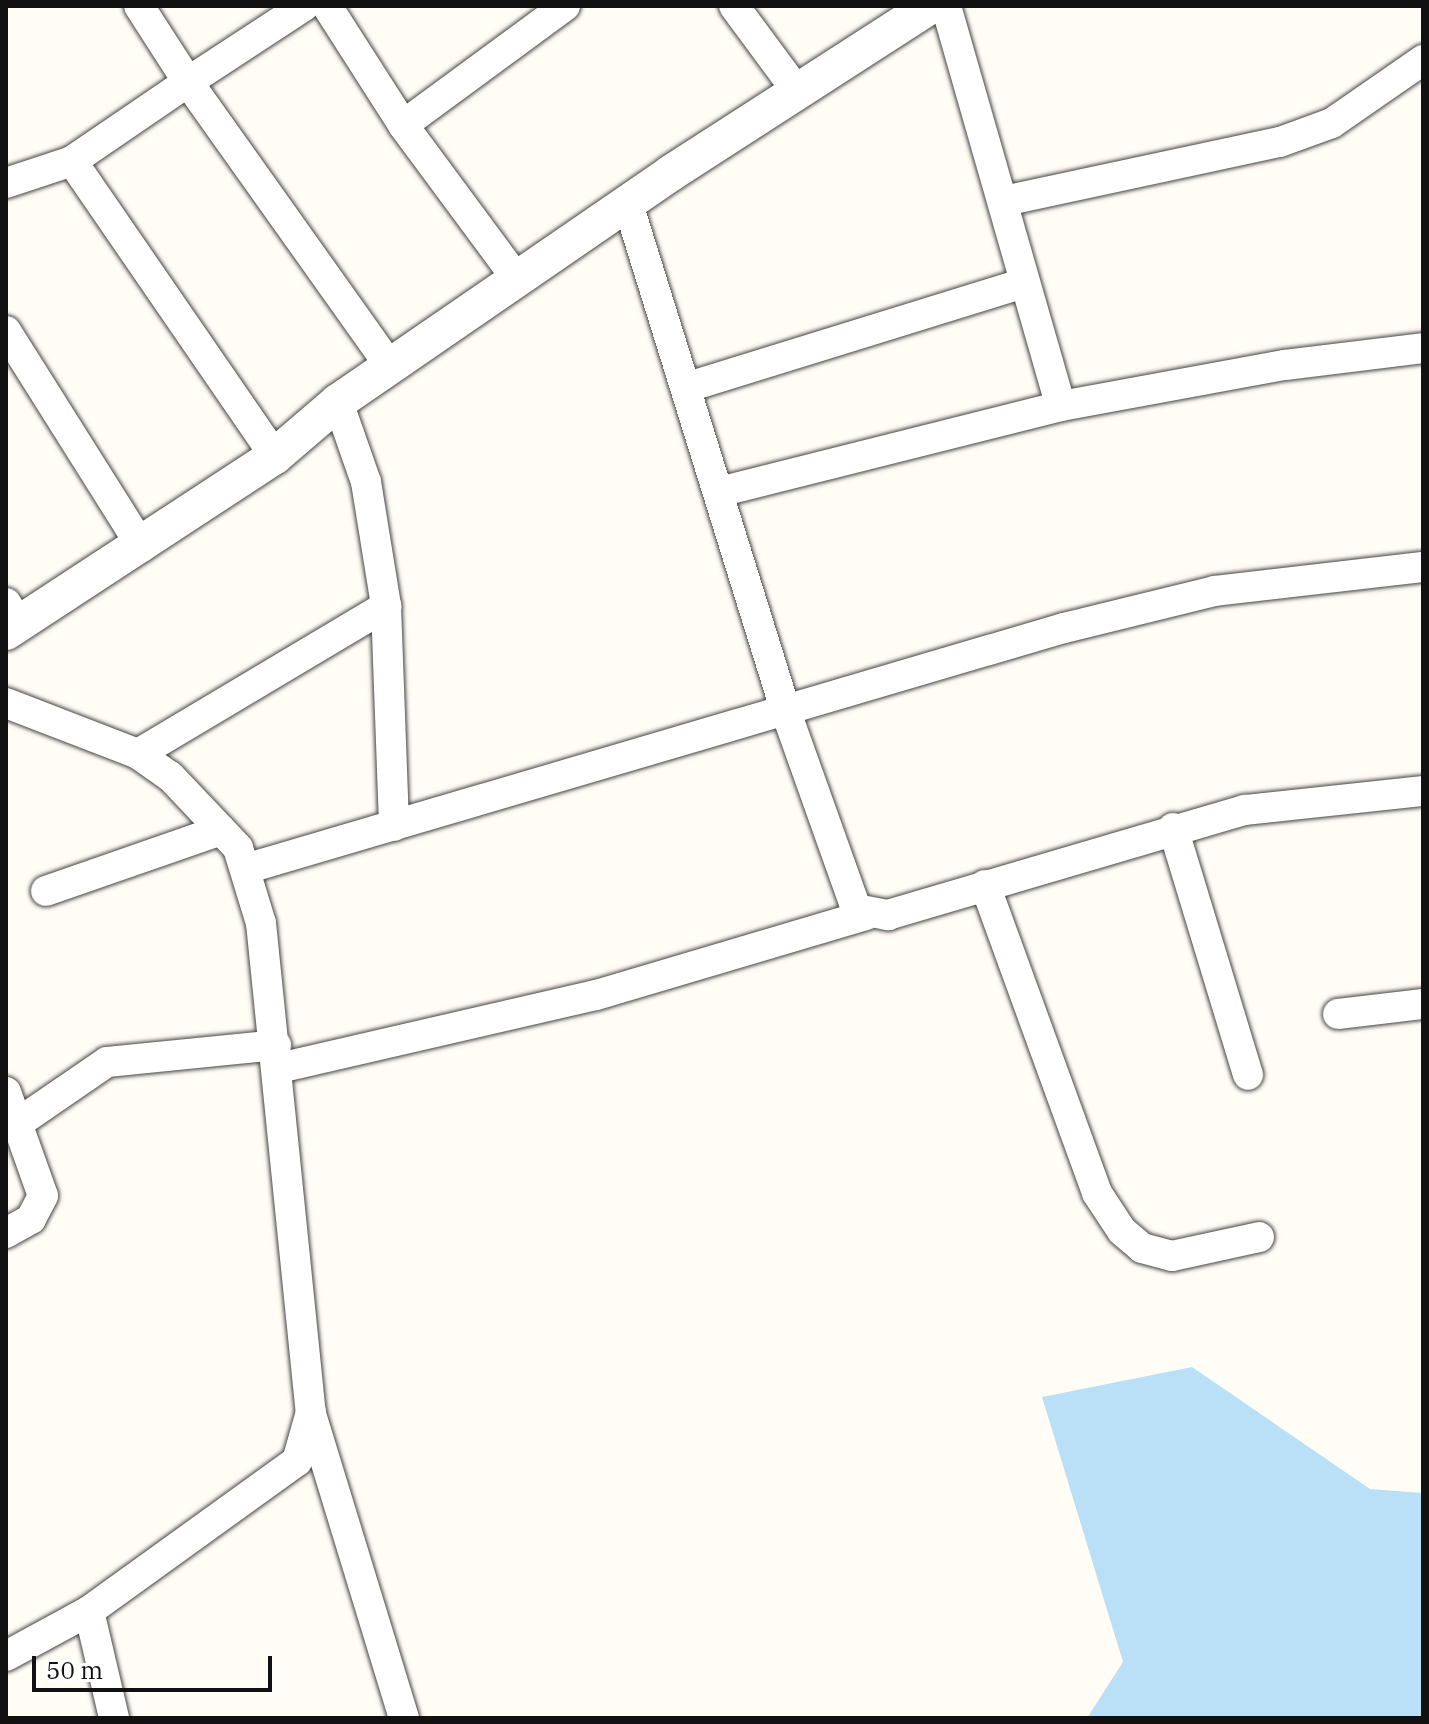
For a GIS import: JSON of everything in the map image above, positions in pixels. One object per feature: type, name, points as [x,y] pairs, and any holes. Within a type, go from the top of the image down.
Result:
[{"type":"street","points":[[139,6],[188,82],[391,368]]},
{"type":"street","points":[[6,183],[72,161],[304,6]]},
{"type":"street","points":[[327,6],[403,125],[517,279]]},
{"type":"street","points":[[403,125],[565,6]]},
{"type":"street","points":[[734,6],[797,91]]},
{"type":"street","points":[[946,6],[1004,201],[1023,283],[1061,406]]},
{"type":"street","points":[[10,620],[142,547],[275,456],[338,402],[913,11]]},
{"type":"street","points":[[1004,201],[1280,142],[1332,123],[1423,60]]},
{"type":"street","points":[[72,161],[275,456]]},
{"type":"street","points":[[628,204],[845,894],[866,915]]},
{"type":"street","points":[[688,387],[1023,283]]},
{"type":"street","points":[[6,331],[142,547]]},
{"type":"street","points":[[719,492],[1061,406],[1423,348]]},
{"type":"street","points":[[338,402],[366,482],[386,606],[394,826]]},
{"type":"street","points":[[245,869],[1215,591],[1423,567]]},
{"type":"street","points":[[138,754],[386,606]]},
{"type":"street","points":[[6,703],[138,754],[170,776],[221,830],[245,869],[261,923],[278,1056],[311,1412],[404,1718]]},
{"type":"street","points":[[18,1123],[107,1062],[278,1056],[596,995],[866,915],[985,885],[1173,828],[1245,810],[1423,791]]},
{"type":"street","points":[[1173,828],[1248,1075]]},
{"type":"street","points":[[46,891],[221,830]]},
{"type":"street","points":[[985,885],[1097,1193],[1122,1231],[1142,1248],[1172,1256],[1259,1237]]},
{"type":"street","points":[[1338,1014],[1423,1004]]},
{"type":"street","points":[[6,1092],[43,1196],[31,1219],[6,1233]]},
{"type":"street","points":[[6,1656],[89,1611],[297,1461],[311,1412]]},
{"type":"street","points":[[89,1611],[114,1718]]},
{"type":"water","points":[[1192,1367],[1370,1489],[1423,1493],[1423,1718],[1087,1718],[1123,1662],[1042,1397]]}]
